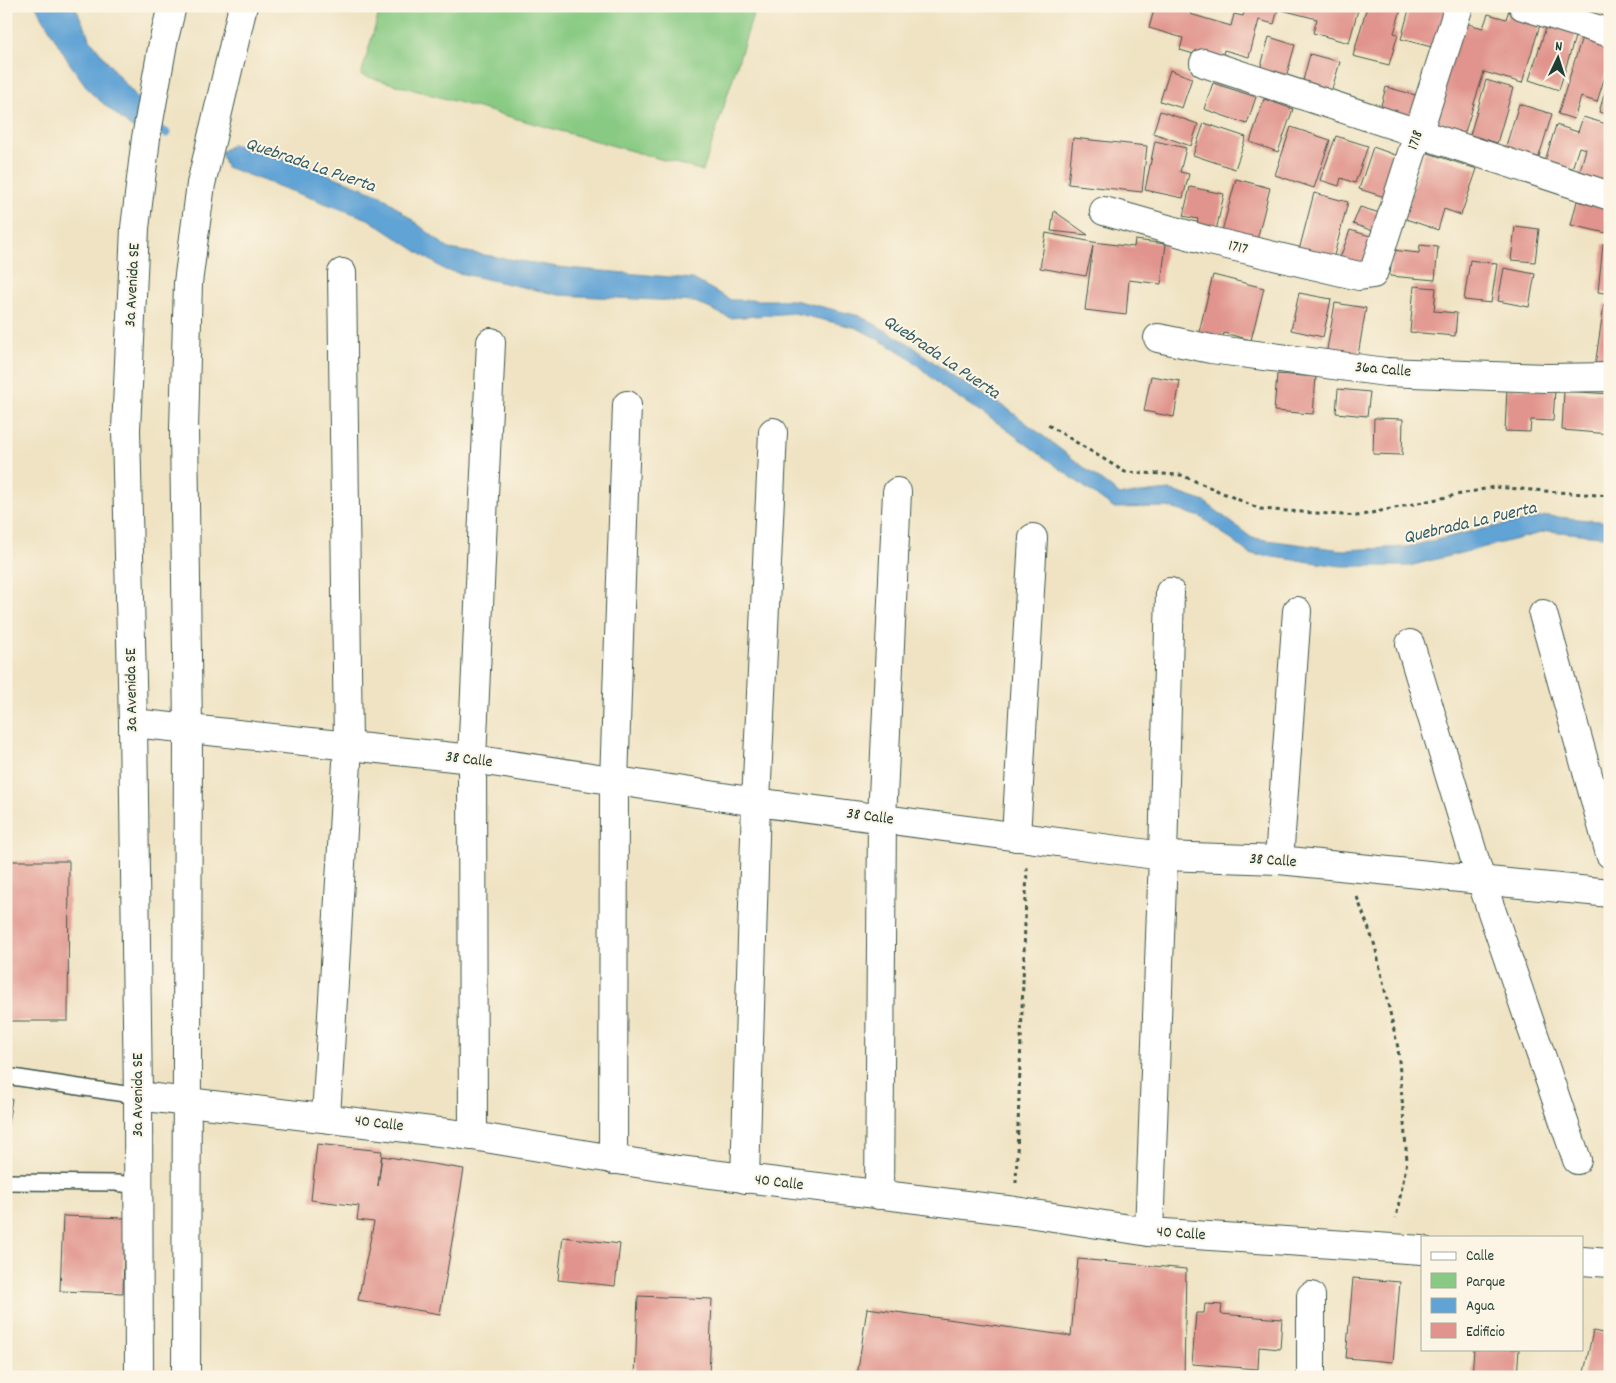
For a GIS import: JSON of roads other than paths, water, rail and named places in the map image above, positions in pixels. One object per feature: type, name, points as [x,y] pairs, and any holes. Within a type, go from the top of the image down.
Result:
[{"type":"street","name":"3a Avenida SE","points":[[139,1377],[138,1096],[133,723],[126,430],[135,228],[146,138],[163,43],[172,6]]},
{"type":"street","points":[[186,1377],[188,729],[184,429],[188,283],[201,184],[243,6]]},
{"type":"street","name":"1718","points":[[1374,274],[1459,6]]},
{"type":"street","points":[[1523,6],[1610,32]]},
{"type":"street","points":[[1204,63],[1610,196]]},
{"type":"street","name":"1717","points":[[1104,211],[1225,245],[1359,276],[1374,274]]},
{"type":"street","points":[[326,1118],[348,746],[342,273]]},
{"type":"street","name":"36a Calle","points":[[1158,338],[1211,349],[1386,372],[1547,378],[1610,378]]},
{"type":"street","points":[[473,1136],[472,759],[491,342]]},
{"type":"street","points":[[613,1160],[614,782],[627,405]]},
{"type":"street","points":[[745,1179],[756,802],[774,432]]},
{"type":"street","points":[[878,1195],[882,819],[897,492]]},
{"type":"street","points":[[1022,838],[1033,538]]},
{"type":"street","points":[[1148,1232],[1170,592]]},
{"type":"street","points":[[1279,860],[1297,610]]},
{"type":"street","points":[[1543,614],[1610,854]]},
{"type":"street","points":[[1410,644],[1481,880],[1577,1160]]},
{"type":"street","name":"38 Calle","points":[[133,723],[472,759],[756,802],[1162,856],[1279,860],[1610,893]]},
{"type":"street","name":"40 Calle","points":[[138,1096],[473,1136],[613,1160],[745,1179],[1015,1211],[1148,1232],[1421,1250]]},
{"type":"street","points":[[1584,1261],[1610,1263]]},
{"type":"street","points":[[1311,1296],[1311,1377]]},
{"type":"lane","points":[[6,1076],[138,1096]]},
{"type":"lane","points":[[6,1182],[116,1183],[138,1186]]},
{"type":"water","points":[[36,6],[75,6],[90,39],[116,73],[152,114],[155,128],[132,128],[91,93],[68,61]]},
{"type":"water","points":[[233,144],[288,159],[381,195],[449,249],[557,267],[693,279],[731,300],[794,300],[860,316],[911,345],[952,376],[1008,409],[1120,495],[1170,490],[1205,502],[1252,538],[1342,550],[1407,547],[1547,516],[1610,522],[1610,537],[1549,531],[1409,566],[1341,566],[1250,554],[1201,517],[1167,507],[1113,508],[999,424],[942,387],[905,354],[857,328],[794,313],[730,318],[695,302],[559,295],[445,270],[368,219],[226,167],[221,152]]},
{"type":"waterway","name":"Quebrada La Puerta","points":[[151,126],[166,133]]}]
